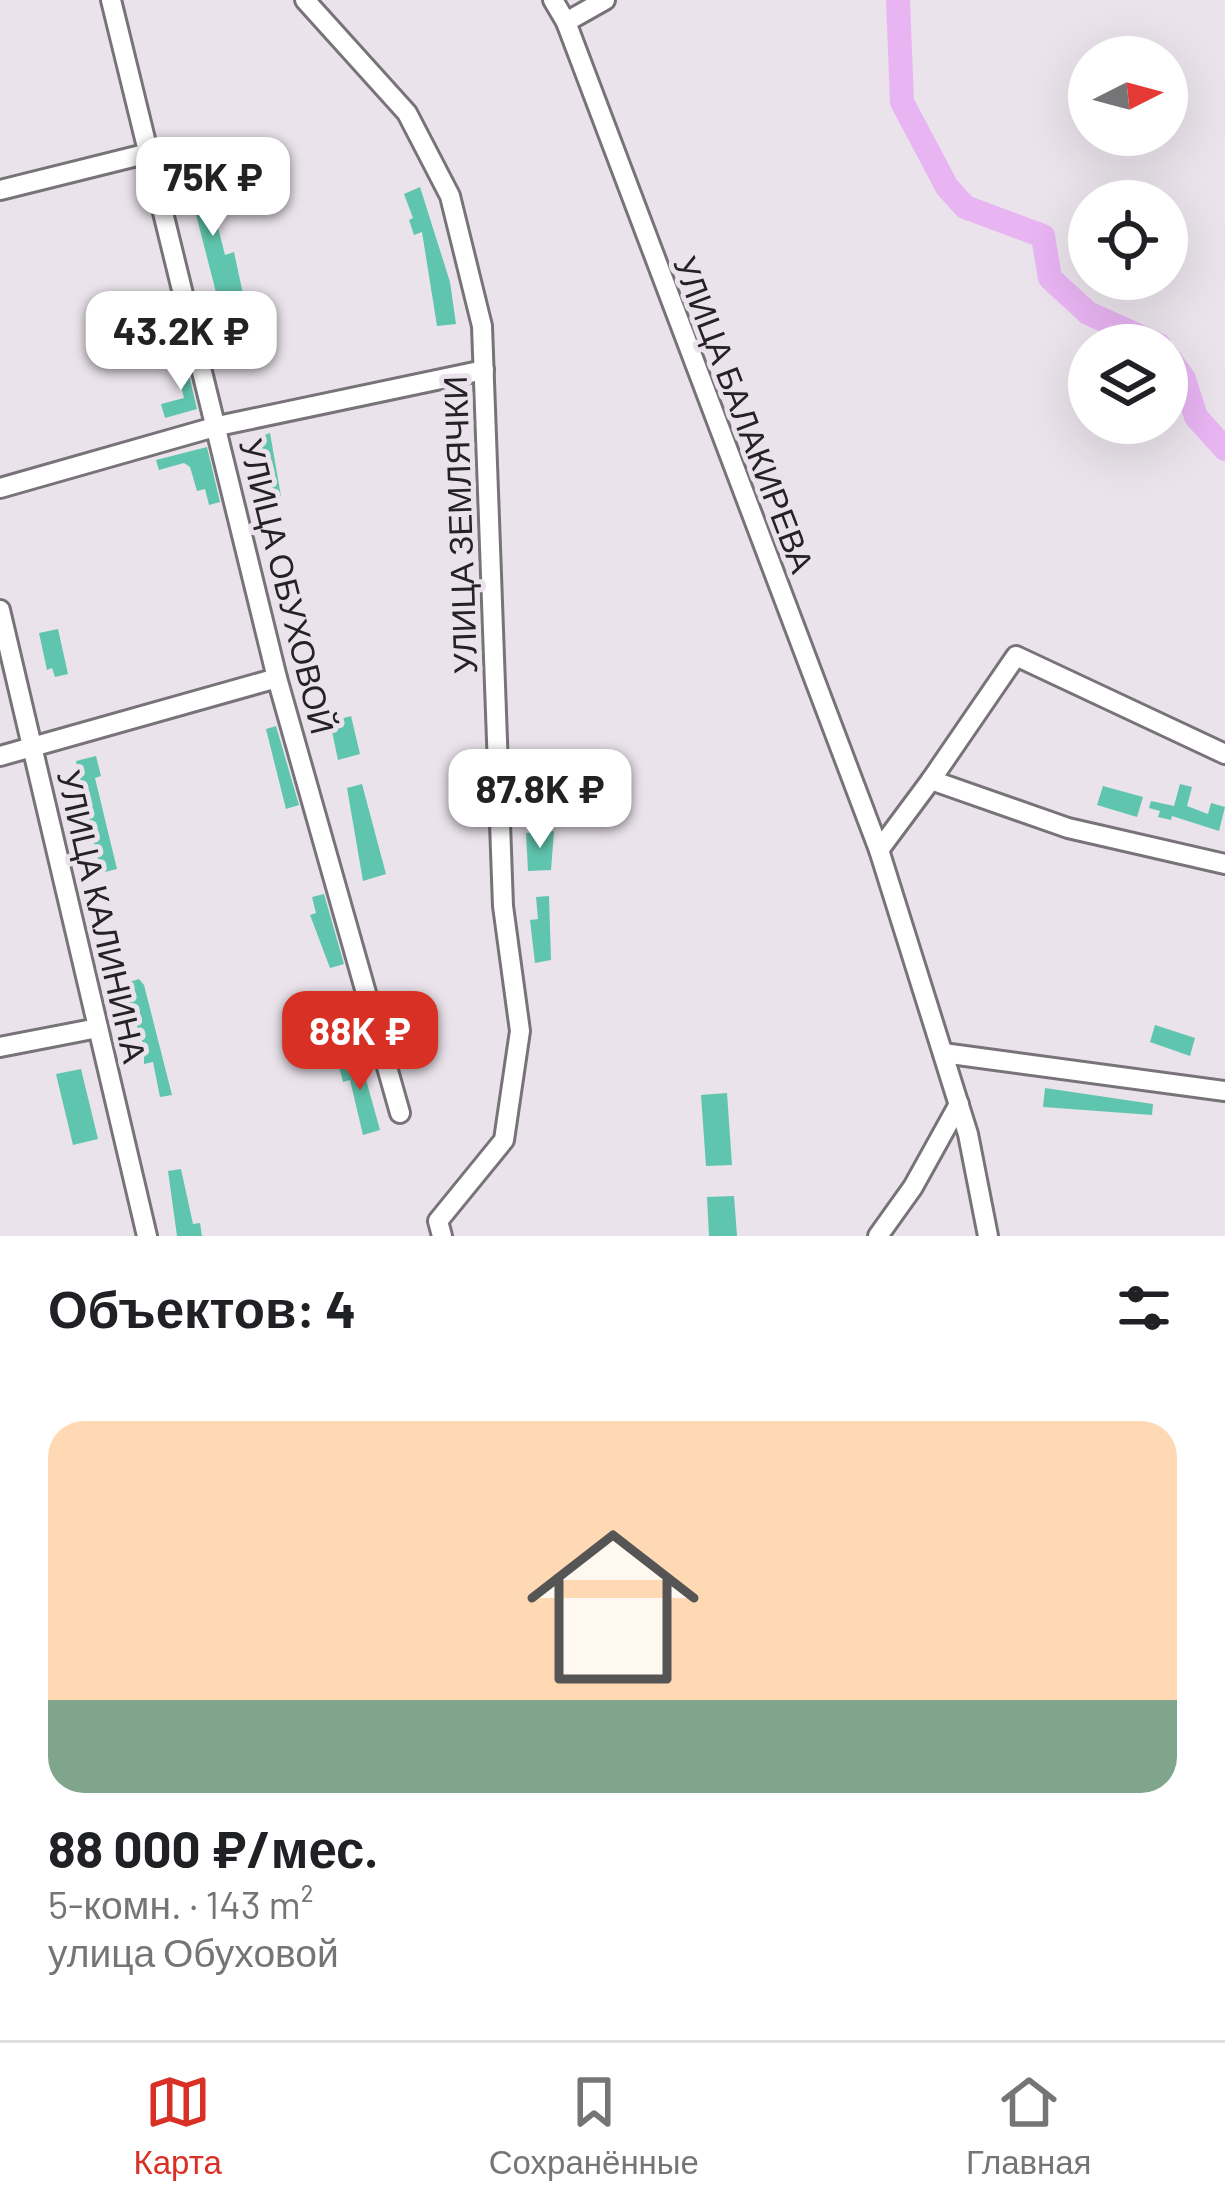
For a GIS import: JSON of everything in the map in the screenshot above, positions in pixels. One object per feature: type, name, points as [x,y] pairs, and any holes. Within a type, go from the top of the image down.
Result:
[{"type":"street","name":"УЛИЦА ОБУХОВОЙ","points":[[111,0],[277,678],[400,1113]]},
{"type":"street","name":"УЛИЦА ЗЕМЛЯЧКИ","points":[[305,0],[407,112],[450,196],[482,326],[503,906],[520,1031],[504,1140],[440,1228]]},
{"type":"street","name":"УЛИЦА БАЛАКИРЕВА","points":[[553,0],[566,22],[879,850],[959,1104],[988,1236]]},
{"type":"street","points":[[566,22],[605,0]]},
{"type":"street","points":[[0,190],[149,153]]},
{"type":"street","points":[[0,488],[218,426],[484,370]]},
{"type":"street","name":"УЛИЦА КАЛИНИНА","points":[[0,610],[147,1236]]},
{"type":"street","points":[[879,850],[1016,656],[1225,754]]},
{"type":"street","points":[[0,755],[277,678]]},
{"type":"street","points":[[931,780],[1068,828],[1225,864]]},
{"type":"street","points":[[0,1047],[98,1028]]},
{"type":"street","points":[[943,1053],[1225,1091]]},
{"type":"street","points":[[878,1236],[913,1187],[959,1104]]},
{"type":"building","points":[[203,168],[225,255],[234,252],[243,294],[218,300],[185,172]]},
{"type":"building","points":[[420,187],[450,282],[456,324],[437,326],[422,232],[414,235],[409,220],[413,218],[404,194]]},
{"type":"building","points":[[268,307],[271,316],[245,324],[248,336],[227,342],[220,320]]},
{"type":"building","points":[[185,358],[197,409],[165,418],[161,404],[184,398],[174,361]]},
{"type":"building","points":[[270,433],[281,496],[269,500],[254,439]]},
{"type":"building","points":[[207,447],[220,502],[209,505],[205,489],[197,491],[190,467],[184,463],[159,470],[156,460]]},
{"type":"building","points":[[58,629],[68,674],[55,677],[52,668],[47,670],[39,633]]},
{"type":"building","points":[[351,716],[360,754],[338,760],[330,722]]},
{"type":"building","points":[[276,726],[299,805],[286,809],[266,729]]},
{"type":"building","points":[[96,756],[101,776],[95,778],[117,869],[101,873],[76,761]]},
{"type":"building","points":[[362,784],[386,874],[363,881],[347,788]]},
{"type":"building","points":[[1180,784],[1192,787],[1187,806],[1208,814],[1211,803],[1225,807],[1219,831],[1172,816],[1171,820],[1158,817],[1160,811],[1149,808],[1151,801],[1174,806]]},
{"type":"building","points":[[1103,786],[1143,797],[1137,817],[1097,805]]},
{"type":"building","points":[[554,831],[551,870],[528,871],[526,833]]},
{"type":"building","points":[[324,894],[344,964],[330,968],[310,915],[316,913],[312,897]]},
{"type":"building","points":[[549,896],[551,960],[535,963],[530,920],[538,919],[536,897]]},
{"type":"building","points":[[139,979],[172,1095],[160,1097],[153,1062],[144,1064],[144,1047],[123,984]]},
{"type":"building","points":[[1155,1025],[1195,1038],[1190,1056],[1150,1042]]},
{"type":"building","points":[[351,1056],[352,1060],[360,1058],[380,1130],[363,1135],[350,1080],[343,1082],[337,1059]]},
{"type":"building","points":[[81,1069],[98,1139],[73,1145],[56,1074]]},
{"type":"building","points":[[1045,1088],[1153,1104],[1152,1115],[1043,1107]]},
{"type":"building","points":[[727,1093],[732,1165],[706,1166],[701,1095]]},
{"type":"building","points":[[181,1169],[193,1224],[200,1223],[202,1236],[177,1236],[168,1171]]},
{"type":"building","points":[[734,1196],[737,1236],[709,1236],[707,1197]]},
{"type":"waterway","points":[[898,0],[902,102],[947,187],[965,207],[1043,236],[1050,278],[1088,313],[1112,324]]},
{"type":"waterway","points":[[1188,392],[1196,417],[1225,449]]}]
